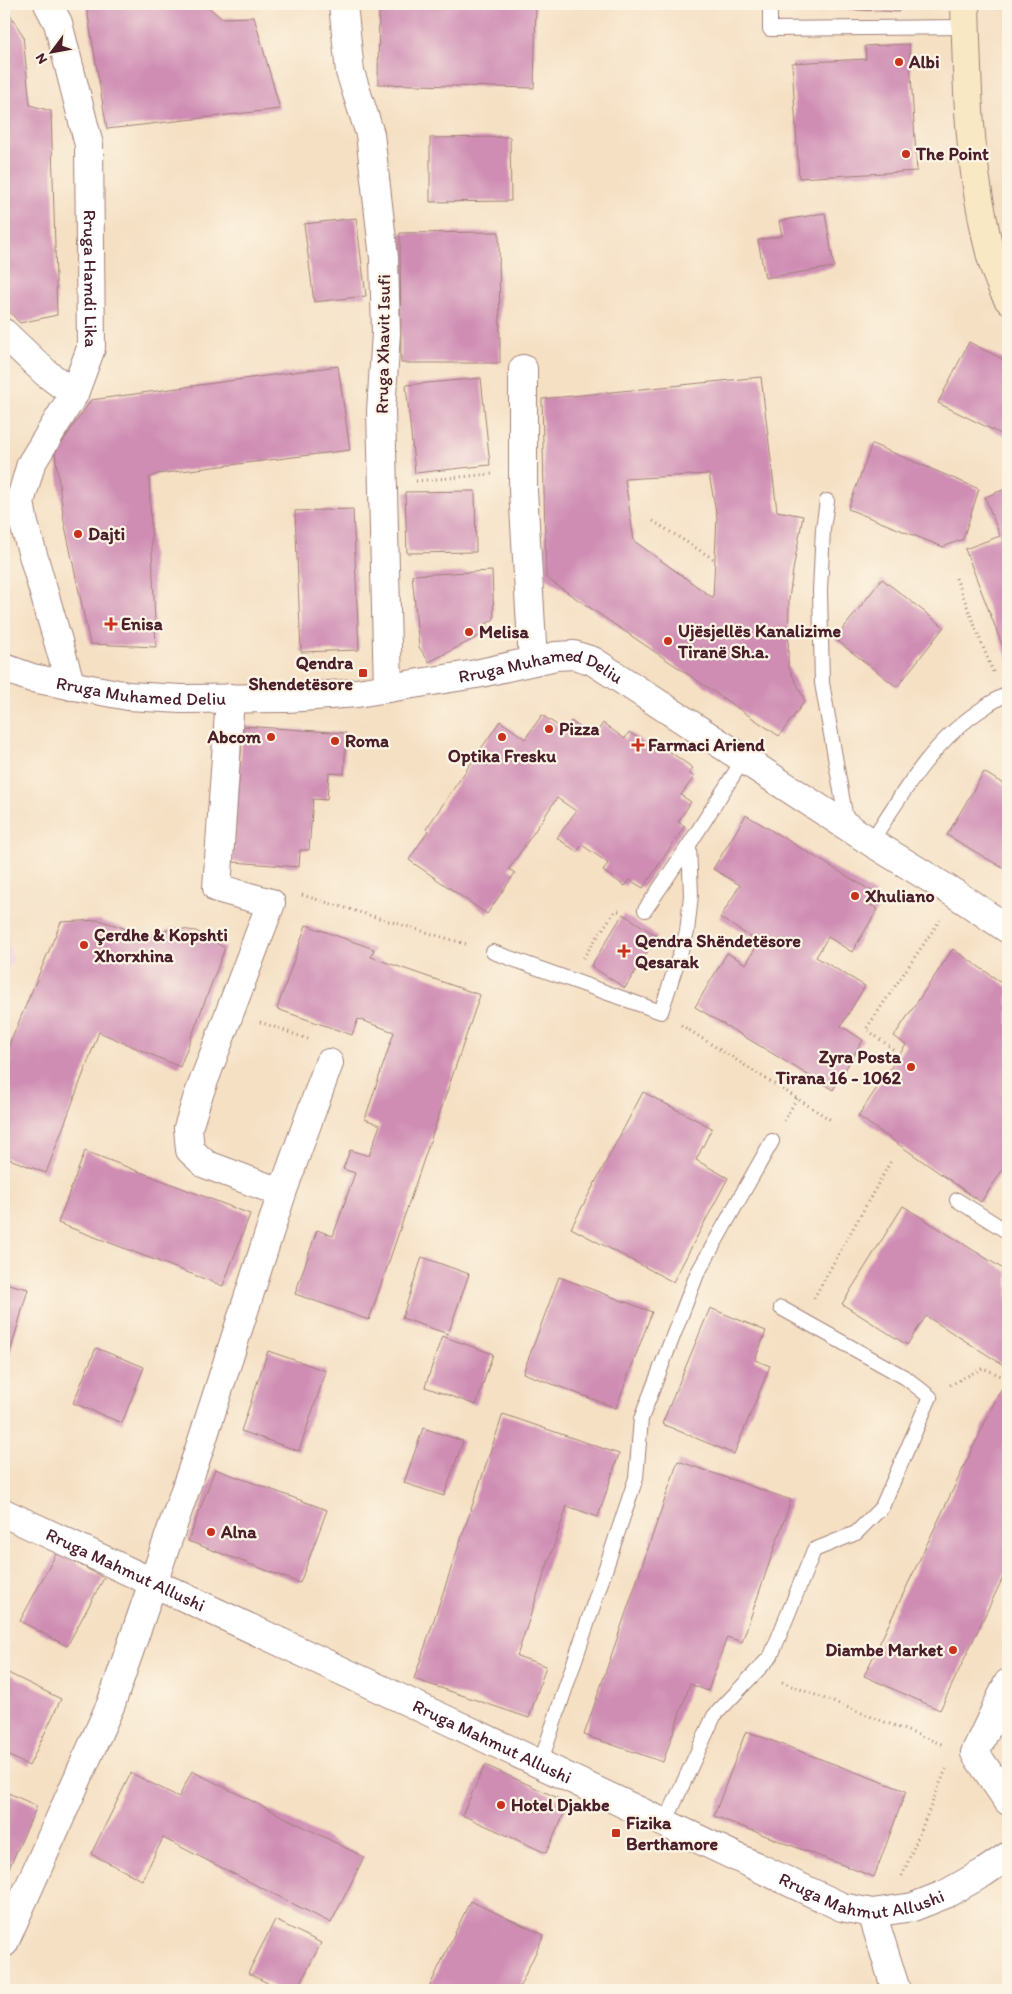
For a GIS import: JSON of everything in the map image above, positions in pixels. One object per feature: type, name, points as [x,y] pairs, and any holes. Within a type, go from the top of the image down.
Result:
[{"type":"main road","points":[[965,16],[968,110],[979,199],[991,258],[1008,299]]},
{"type":"street","name":"Rruga Hamdi Lika","points":[[48,4],[58,23],[89,145],[91,348],[74,394],[31,464],[20,502],[24,524],[71,686]]},
{"type":"street","name":"Rruga Xhavit Isufi","points":[[343,4],[350,72],[370,134],[384,258],[386,333],[381,411],[388,688]]},
{"type":"street","points":[[4,333],[46,373],[74,394]]},
{"type":"street","points":[[523,369],[523,490],[533,661]]},
{"type":"street","name":"Rruga Muhamed Deliu","points":[[4,668],[32,678],[128,696],[230,698],[334,696],[476,674],[556,656],[574,655],[592,661],[1008,929]]},
{"type":"street","points":[[230,698],[217,888],[271,903],[197,1099],[188,1128],[190,1150],[205,1164],[282,1193]]},
{"type":"street","points":[[4,1943],[110,1704],[154,1584],[282,1193],[322,1052]]},
{"type":"street","name":"Rruga Mahmut Allushi","points":[[4,1513],[842,1907],[879,1912],[913,1907],[946,1894],[1008,1856]]},
{"type":"street","points":[[1008,1682],[975,1753],[1008,1801]]},
{"type":"street","points":[[879,1912],[896,1990]]},
{"type":"lane","points":[[770,4],[770,29],[965,16]]},
{"type":"lane","points":[[828,501],[823,529],[820,590],[822,683],[847,826]]},
{"type":"lane","points":[[871,842],[914,774],[942,741],[972,715],[1008,694]]},
{"type":"lane","points":[[645,910],[743,760]]},
{"type":"lane","points":[[493,952],[661,1012],[688,932],[691,895],[689,845]]},
{"type":"lane","points":[[540,1764],[636,1478],[641,1420],[697,1274],[772,1141]]},
{"type":"lane","points":[[957,1200],[1008,1232]]},
{"type":"lane","points":[[665,1823],[714,1716],[771,1656],[814,1550],[856,1533],[882,1508],[930,1397],[906,1378],[781,1308]]},
{"type":"path","points":[[383,484],[492,474]]},
{"type":"path","points":[[653,521],[715,560]]},
{"type":"path","points":[[956,578],[990,664]]},
{"type":"path","points":[[271,903],[275,887],[493,952]]},
{"type":"path","points":[[893,1049],[866,1029],[957,895]]},
{"type":"path","points":[[568,979],[615,911],[645,910]]},
{"type":"path","points":[[661,1012],[831,1120]]},
{"type":"path","points":[[251,1019],[322,1052]]},
{"type":"path","points":[[812,1301],[892,1159]]},
{"type":"path","points":[[953,1384],[983,1368],[1008,1379]]},
{"type":"path","points":[[785,1683],[946,1745]]},
{"type":"path","points":[[879,1912],[933,1799]]},
{"type":"shaded area","points":[[4,933],[7,936],[13,960],[4,979]]},
{"type":"building","points":[[4,4],[23,36],[30,105],[51,111],[57,315],[20,323],[4,306]]},
{"type":"building","points":[[86,4],[205,4],[221,18],[254,17],[280,109],[107,129]]},
{"type":"building","points":[[379,4],[536,4],[534,88],[378,84]]},
{"type":"building","points":[[801,4],[900,4],[899,12],[801,7]]},
{"type":"building","points":[[909,44],[917,171],[799,178],[792,63],[866,59],[865,46]]},
{"type":"building","points":[[510,137],[511,201],[430,202],[430,138]]},
{"type":"building","points":[[825,213],[834,267],[765,278],[758,240],[782,236],[779,221]]},
{"type":"building","points":[[1008,215],[1008,234],[1003,216]]},
{"type":"building","points":[[356,218],[366,296],[314,302],[304,224]]},
{"type":"building","points":[[499,232],[500,363],[401,363],[400,233]]},
{"type":"building","points":[[969,342],[1008,362],[1008,429],[1005,436],[938,403]]},
{"type":"building","points":[[338,366],[350,450],[157,474],[149,478],[156,647],[90,644],[64,521],[55,453],[91,400]]},
{"type":"building","points":[[761,377],[777,511],[803,516],[789,599],[788,666],[805,701],[779,736],[546,578],[542,399]],"holes":[[[709,474],[717,517],[713,598],[634,541],[625,479]]]},
{"type":"building","points":[[481,378],[490,465],[415,473],[406,385]]},
{"type":"building","points":[[872,444],[979,489],[963,539],[943,547],[848,509]]},
{"type":"building","points":[[1008,488],[1008,660],[965,549],[1000,536],[985,497]]},
{"type":"building","points":[[475,491],[476,552],[407,553],[405,492]]},
{"type":"building","points":[[353,509],[359,650],[301,652],[295,511]]},
{"type":"building","points":[[492,571],[494,619],[486,624],[489,631],[429,662],[419,647],[412,575]]},
{"type":"building","points":[[882,579],[944,627],[897,687],[835,639]]},
{"type":"building","points":[[542,715],[564,730],[571,721],[594,737],[603,723],[625,739],[629,732],[652,748],[656,742],[693,768],[689,773],[694,777],[681,795],[691,802],[678,822],[685,826],[643,888],[630,880],[625,886],[603,871],[608,863],[582,845],[577,852],[557,838],[576,811],[557,798],[509,869],[515,873],[487,914],[409,860],[428,831],[426,829],[500,721],[525,739]]},
{"type":"building","points":[[243,726],[346,733],[344,774],[329,773],[327,800],[313,799],[309,850],[300,850],[299,867],[233,862]]},
{"type":"building","points":[[984,772],[1008,787],[1008,871],[947,835]]},
{"type":"building","points":[[746,815],[875,893],[869,904],[878,909],[852,952],[828,937],[816,957],[865,986],[841,1026],[863,1040],[833,1090],[695,1007],[727,953],[746,964],[759,942],[720,918],[740,885],[713,869]]},
{"type":"building","name":"Qendra Shëndetësore Qesarak","points":[[623,914],[657,936],[625,988],[591,966]]},
{"type":"building","points":[[99,920],[151,937],[172,928],[196,931],[225,948],[180,1067],[99,1032],[46,1173],[4,1157],[4,1057],[61,922]]},
{"type":"building","points":[[306,925],[374,949],[371,957],[480,995],[369,1320],[295,1294],[317,1230],[333,1236],[355,1173],[343,1169],[350,1150],[369,1156],[380,1125],[365,1119],[394,1032],[358,1019],[352,1035],[277,1009]]},
{"type":"building","points":[[953,949],[1008,987],[1008,1162],[981,1202],[858,1116],[906,1045],[894,1036]]},
{"type":"building","points":[[643,1092],[712,1128],[696,1160],[728,1178],[673,1282],[571,1228]]},
{"type":"building","points":[[85,1151],[250,1214],[223,1286],[58,1223]]},
{"type":"building","points":[[903,1206],[1008,1272],[1008,1368],[926,1316],[907,1345],[842,1304]]},
{"type":"building","points":[[422,1257],[469,1274],[448,1334],[402,1318]]},
{"type":"building","points":[[559,1277],[652,1312],[616,1408],[523,1373]]},
{"type":"building","points":[[4,1283],[28,1289],[4,1374]]},
{"type":"building","points":[[710,1308],[766,1331],[755,1360],[770,1366],[734,1454],[662,1424]]},
{"type":"building","points":[[442,1336],[493,1354],[476,1405],[425,1387]]},
{"type":"building","points":[[96,1348],[144,1367],[122,1423],[73,1403]]},
{"type":"building","points":[[268,1351],[326,1371],[299,1451],[241,1431]]},
{"type":"building","points":[[1001,1389],[1008,1393],[1008,1567],[940,1710],[864,1676]]},
{"type":"building","points":[[503,1414],[619,1454],[598,1517],[567,1506],[517,1656],[546,1666],[529,1718],[414,1679]]},
{"type":"building","points":[[423,1428],[463,1441],[444,1496],[404,1483]]},
{"type":"building","points":[[678,1461],[791,1500],[742,1642],[727,1637],[708,1691],[690,1684],[663,1762],[584,1735]]},
{"type":"building","points":[[215,1469],[327,1510],[300,1583],[188,1541]]},
{"type":"building","points":[[57,1552],[104,1578],[67,1646],[20,1621]]},
{"type":"building","points":[[4,1671],[61,1699],[29,1766],[4,1753]]},
{"type":"building","points":[[746,1731],[906,1791],[874,1877],[714,1816]]},
{"type":"building","points":[[485,1765],[569,1803],[546,1853],[462,1815]]},
{"type":"building","points":[[192,1771],[364,1857],[331,1923],[163,1838],[142,1880],[91,1854],[131,1773],[179,1797]]},
{"type":"building","points":[[4,1791],[37,1806],[4,1879]]},
{"type":"building","points":[[470,1901],[544,1935],[518,1990],[428,1990]]},
{"type":"building","points":[[275,1920],[321,1943],[297,1990],[281,1990],[248,1973]]},
{"type":"place","name":"Albi","points":[[899,62]]},
{"type":"place","name":"The Point","points":[[906,154]]},
{"type":"place","name":"Dajti","points":[[78,534]]},
{"type":"place","name":"Enisa","points":[[111,624]]},
{"type":"place","name":"Melisa","points":[[469,632]]},
{"type":"place","name":"Ujësjellës Kanalizime Tiranë Sh.a.","points":[[668,641]]},
{"type":"place","name":"Qendra Shendetësore","points":[[363,673]]},
{"type":"place","name":"Pizza","points":[[549,729]]},
{"type":"place","name":"Abcom","points":[[271,737]]},
{"type":"place","name":"Optika Fresku","points":[[502,737]]},
{"type":"place","name":"Roma","points":[[335,741]]},
{"type":"place","name":"Farmaci Ariend","points":[[638,745]]},
{"type":"place","name":"Xhuliano","points":[[855,896]]},
{"type":"place","name":"Çerdhe & Kopshti Xhorxhina","points":[[84,945]]},
{"type":"place","name":"Qendra Shëndetësore Qesarak","points":[[624,951]]},
{"type":"place","name":"Zyra Posta Tirana 16 - 1062","points":[[911,1067]]},
{"type":"place","name":"Alna","points":[[211,1532]]},
{"type":"place","name":"Diambe Market","points":[[953,1650]]},
{"type":"place","name":"Hotel Djakbe","points":[[501,1805]]},
{"type":"place","name":"Fizika Berthamore","points":[[616,1833]]}]
